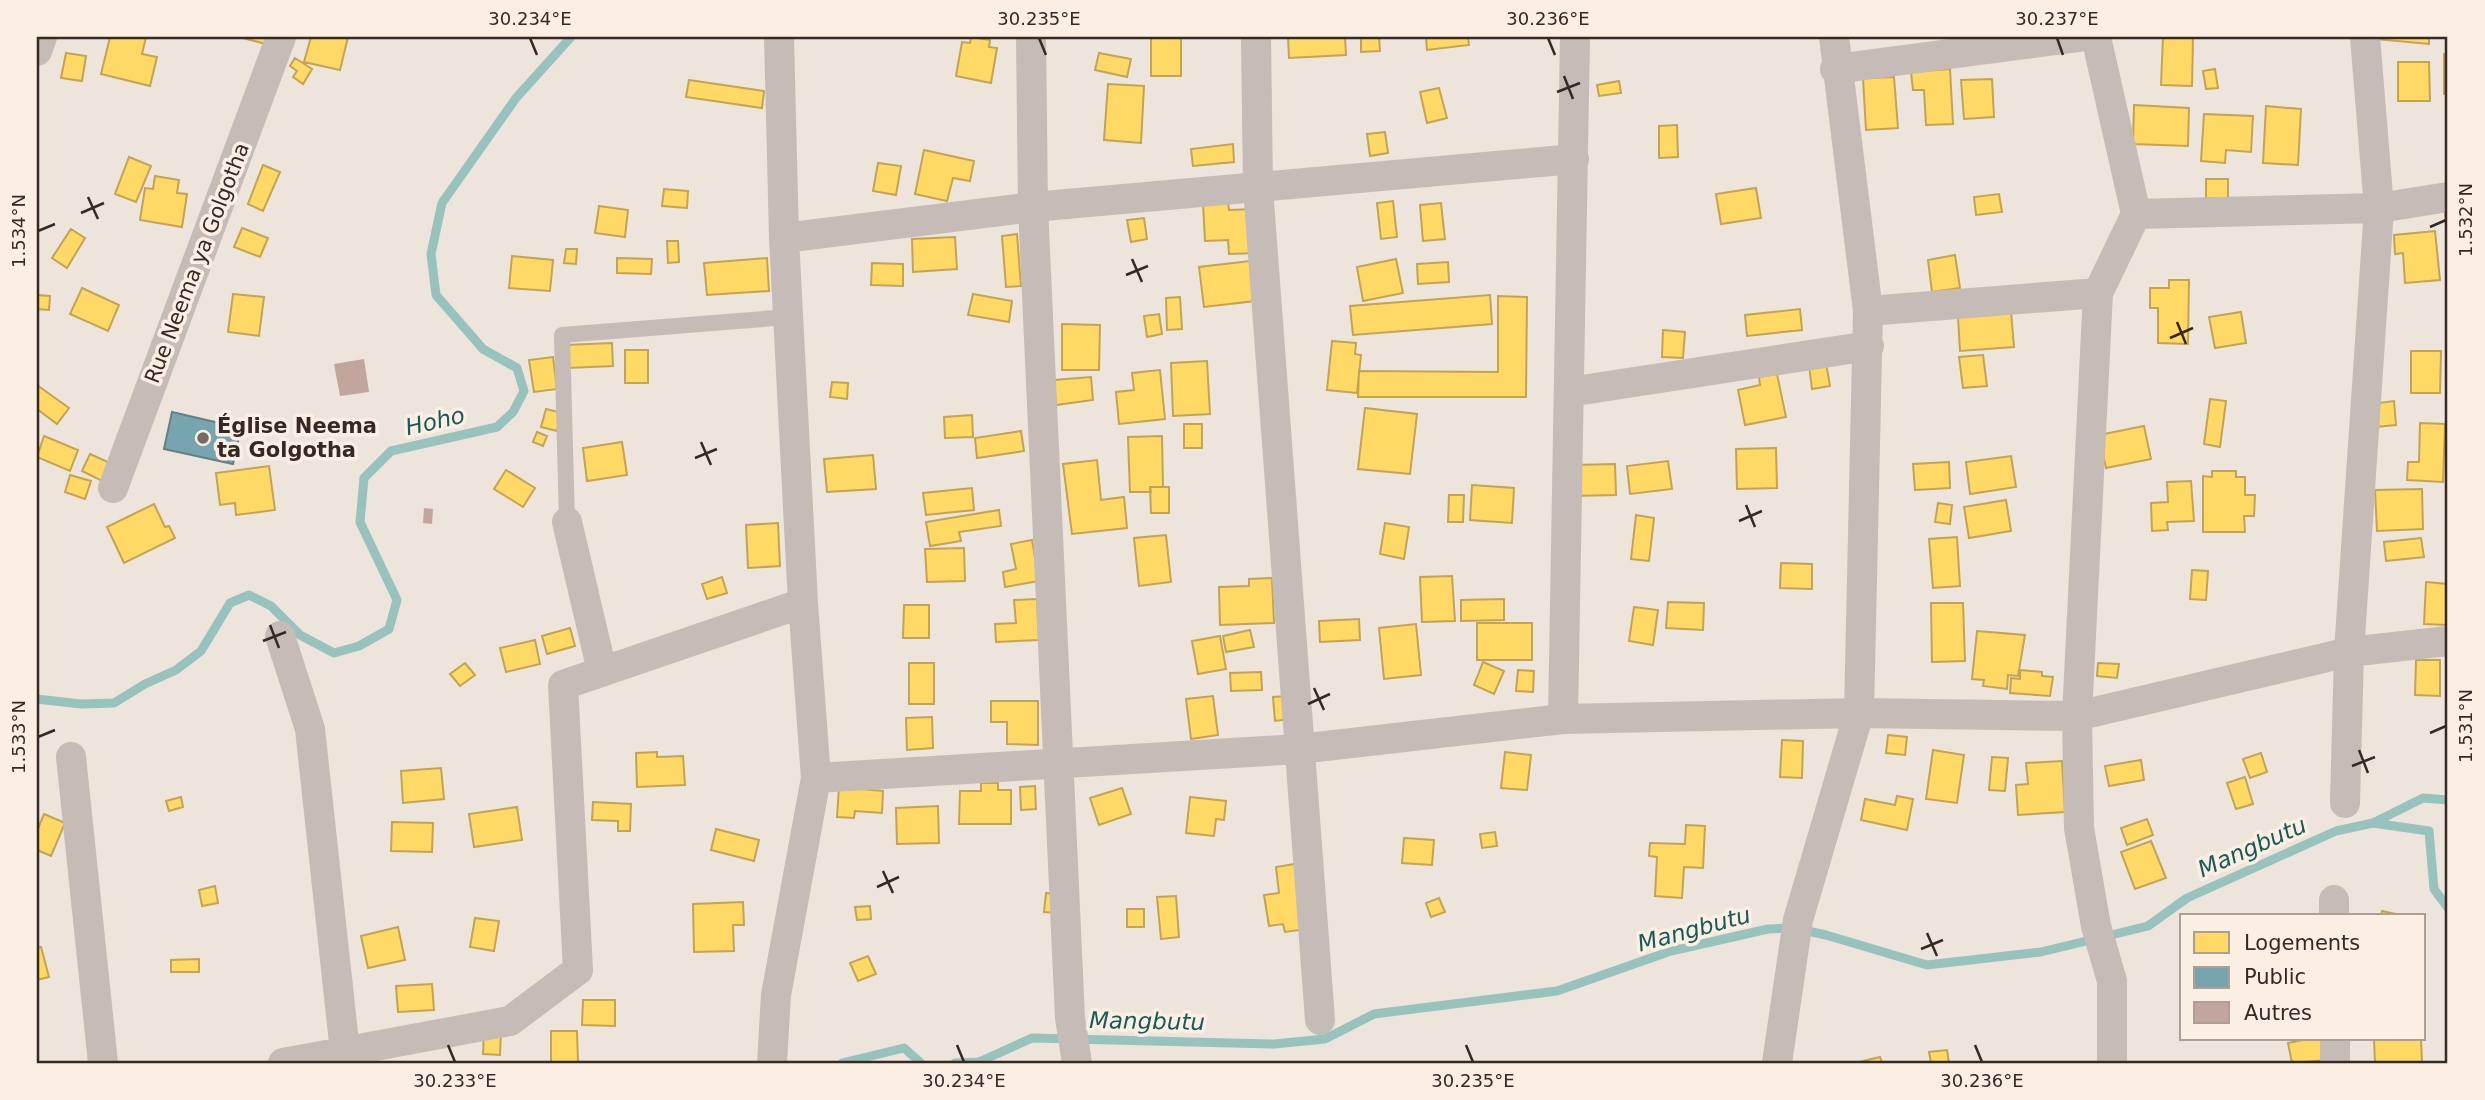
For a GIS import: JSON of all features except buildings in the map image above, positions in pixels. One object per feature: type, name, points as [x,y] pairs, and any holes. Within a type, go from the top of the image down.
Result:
[{"type":"street","points":[[37,51],[42,37]]},
{"type":"street","name":"Rue Neema ya Golgotha","points":[[113,488],[281,37]]},
{"type":"street","points":[[772,1063],[776,995],[816,778],[803,603],[784,238],[779,37]]},
{"type":"street","points":[[1031,37],[1033,207],[1070,1018],[1077,1062]]},
{"type":"street","points":[[1256,37],[1258,188],[1320,1020]]},
{"type":"street","points":[[1563,719],[1575,37]]},
{"type":"street","points":[[1777,1063],[1798,920],[1859,713],[1868,311],[1835,69],[1834,37]]},
{"type":"street","points":[[1835,69],[2079,37]]},
{"type":"street","points":[[2096,37],[2136,214],[2098,292],[2077,716],[2079,828],[2100,937],[2112,981],[2112,1063]]},
{"type":"street","points":[[2346,803],[2349,652],[2379,208],[2365,37]]},
{"type":"street","points":[[784,238],[1033,207],[1574,159]]},
{"type":"street","points":[[2136,214],[2379,208],[2448,197]]},
{"type":"street","points":[[1868,311],[2098,292]]},
{"type":"street","points":[[1569,392],[1869,346]]},
{"type":"street","points":[[567,522],[603,671]]},
{"type":"street","points":[[284,1063],[510,1021],[578,970],[564,685],[803,603]]},
{"type":"street","points":[[280,636],[310,729],[345,1052]]},
{"type":"street","points":[[816,778],[1299,749],[1563,719],[1859,713],[2077,716],[2349,652],[2448,641]]},
{"type":"street","points":[[71,757],[103,1063]]},
{"type":"street","points":[[2335,1040],[2335,1063]]},
{"type":"lane","points":[[567,522],[562,335],[788,317]]},
{"type":"waterway","name":"Hoho","points":[[37,699],[81,704],[114,703],[145,684],[176,670],[201,651],[230,603],[249,595],[271,606],[300,635],[334,653],[359,646],[389,629],[397,600],[360,522],[364,478],[391,451],[497,427],[513,412],[524,391],[517,368],[483,349],[436,295],[431,254],[442,203],[516,98],[571,37]]},
{"type":"waterway","points":[[2373,823],[2423,798],[2448,800]]},
{"type":"waterway","name":"Mangbutu","points":[[955,1063],[979,1062],[1032,1038],[1274,1044],[1325,1039],[1374,1014],[1557,991],[1671,951],[1768,929],[1794,928],[1826,935],[1927,965],[2041,952],[2148,926],[2187,898],[2336,831],[2373,823],[2429,831],[2434,889],[2448,908]]},
{"type":"waterway","name":"Mangbutu","points":[[842,1063],[904,1048],[921,1063]]},
{"type":"place","name":"Église Neema ta Golgotha","points":[[203,438]]}]
